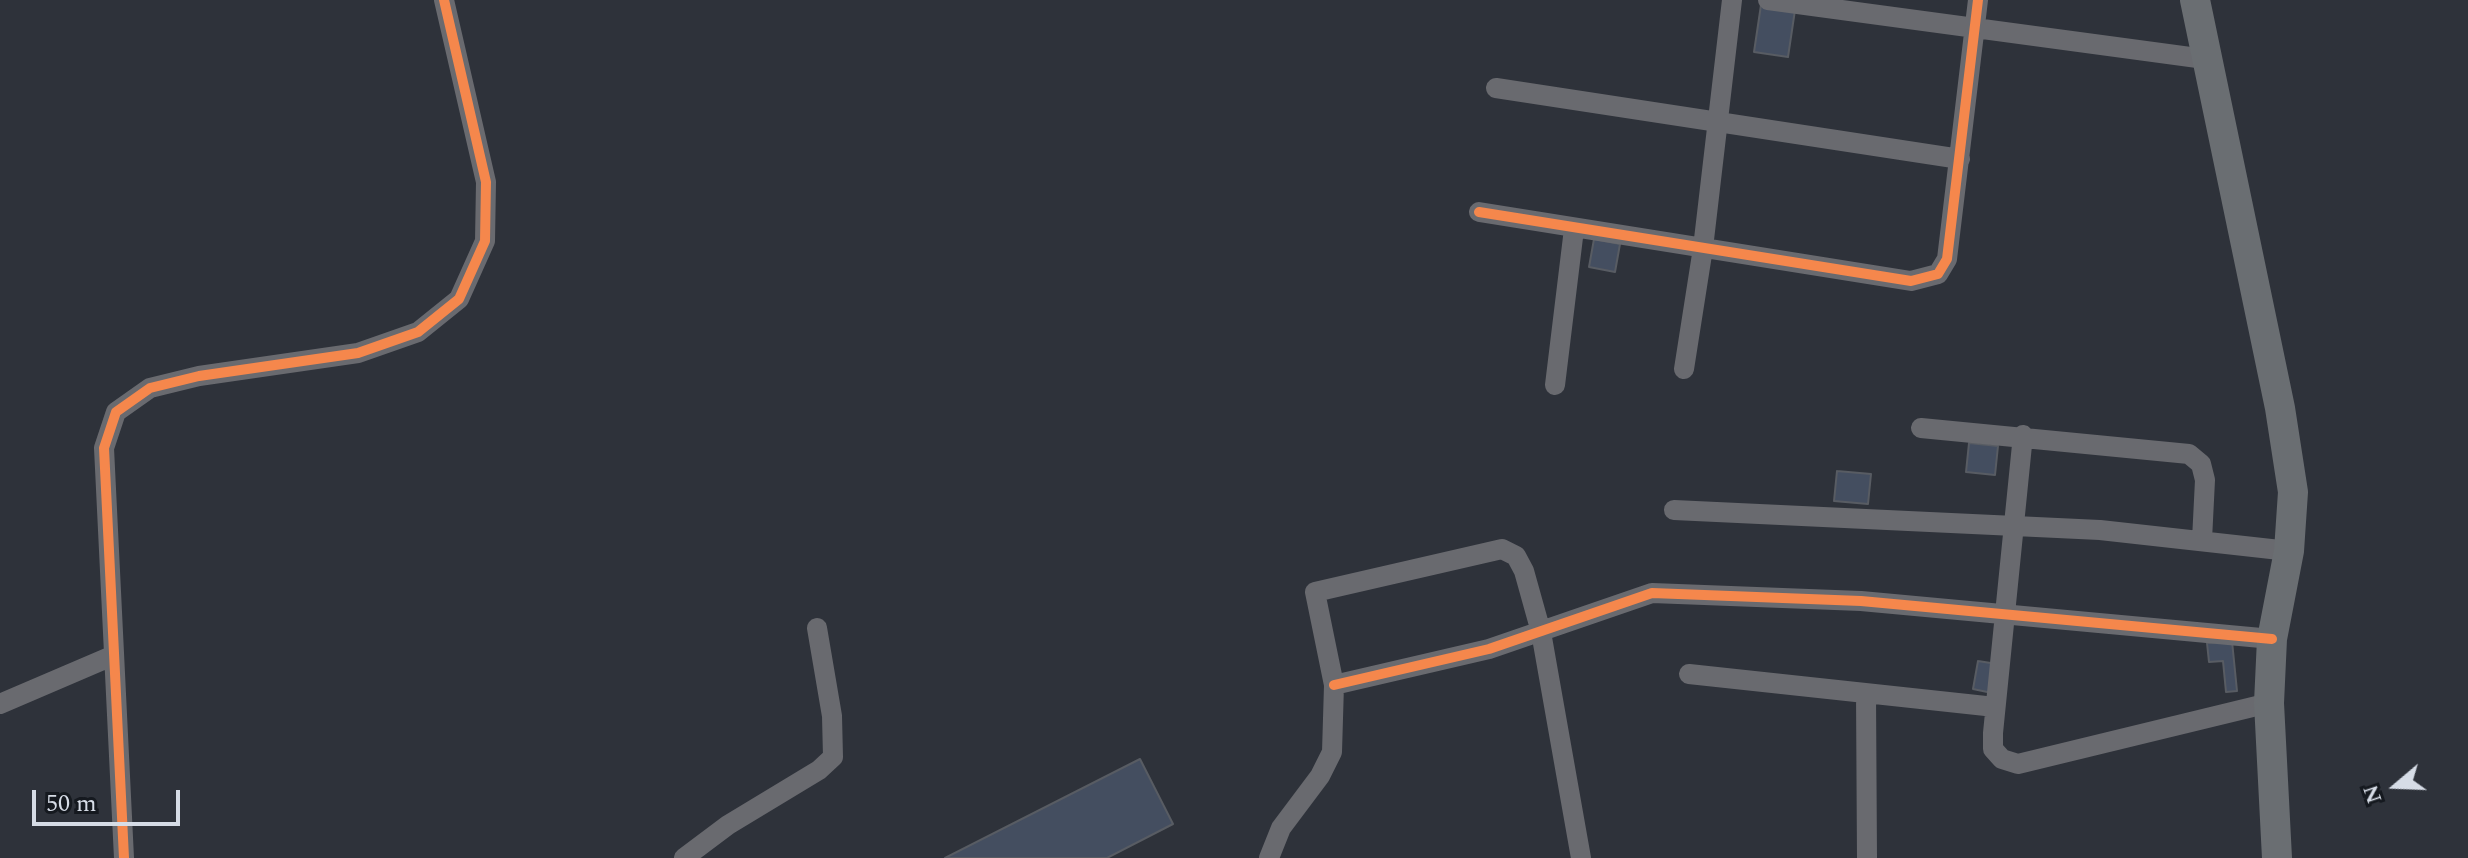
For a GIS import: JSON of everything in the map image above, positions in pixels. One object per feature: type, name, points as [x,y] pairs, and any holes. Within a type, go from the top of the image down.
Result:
[{"type":"main road","points":[[2195,0],[2280,408],[2293,492],[2289,551],[2272,639],[2269,703],[2277,858]]},
{"type":"street","points":[[124,858],[104,448],[116,412],[150,388],[199,376],[358,353],[418,332],[459,299],[485,241],[486,182],[444,0]]},
{"type":"street","points":[[1684,369],[1703,248],[1732,0]]},
{"type":"street","points":[[1768,0],[2205,59]]},
{"type":"street","points":[[1479,212],[1911,281],[1938,274],[1947,259],[1978,0]]},
{"type":"street","points":[[1496,88],[1960,159]]},
{"type":"street","points":[[1555,385],[1574,229]]},
{"type":"street","points":[[1921,428],[2023,435],[2189,454],[2201,464],[2205,480],[2202,540]]},
{"type":"street","points":[[2023,435],[2007,617],[1995,707],[1993,749],[2002,759],[2018,764],[2269,703]]},
{"type":"street","points":[[1674,510],[2013,526],[2202,540],[2289,551]]},
{"type":"street","points":[[1269,858],[1281,828],[1320,776],[1332,752],[1334,685],[1315,592],[1502,549],[1516,556],[1524,571],[1541,632],[1581,858]]},
{"type":"street","points":[[1334,685],[1489,649],[1611,604],[1652,593],[1861,601],[2007,617],[2272,639]]},
{"type":"street","points":[[684,858],[728,825],[819,770],[833,757],[832,716],[817,628]]},
{"type":"street","points":[[0,704],[112,656]]},
{"type":"street","points":[[1689,674],[1995,707]]},
{"type":"street","points":[[1866,694],[1867,858]]},
{"type":"building","points":[[1761,5],[1795,10],[1788,57],[1754,52]]},
{"type":"building","points":[[1594,239],[1620,244],[1615,272],[1589,267]]},
{"type":"building","points":[[1969,443],[1998,446],[1995,475],[1966,472]]},
{"type":"building","points":[[1837,471],[1871,474],[1868,504],[1834,501]]},
{"type":"building","points":[[2232,641],[2237,691],[2226,692],[2223,661],[2209,662],[2207,643]]},
{"type":"building","points":[[1978,661],[1997,664],[1992,693],[1973,689]]},
{"type":"building","points":[[1140,759],[1173,824],[1107,858],[945,858]]},
{"type":"cycle path","points":[[124,858],[104,448],[116,412],[150,388],[199,376],[358,353],[418,332],[459,299],[485,241],[486,182],[444,0]]},
{"type":"cycle path","points":[[1479,212],[1911,281],[1938,274],[1947,259],[1978,0]]},
{"type":"cycle path","points":[[1334,685],[1489,649],[1652,593],[1861,601],[2272,639]]}]
